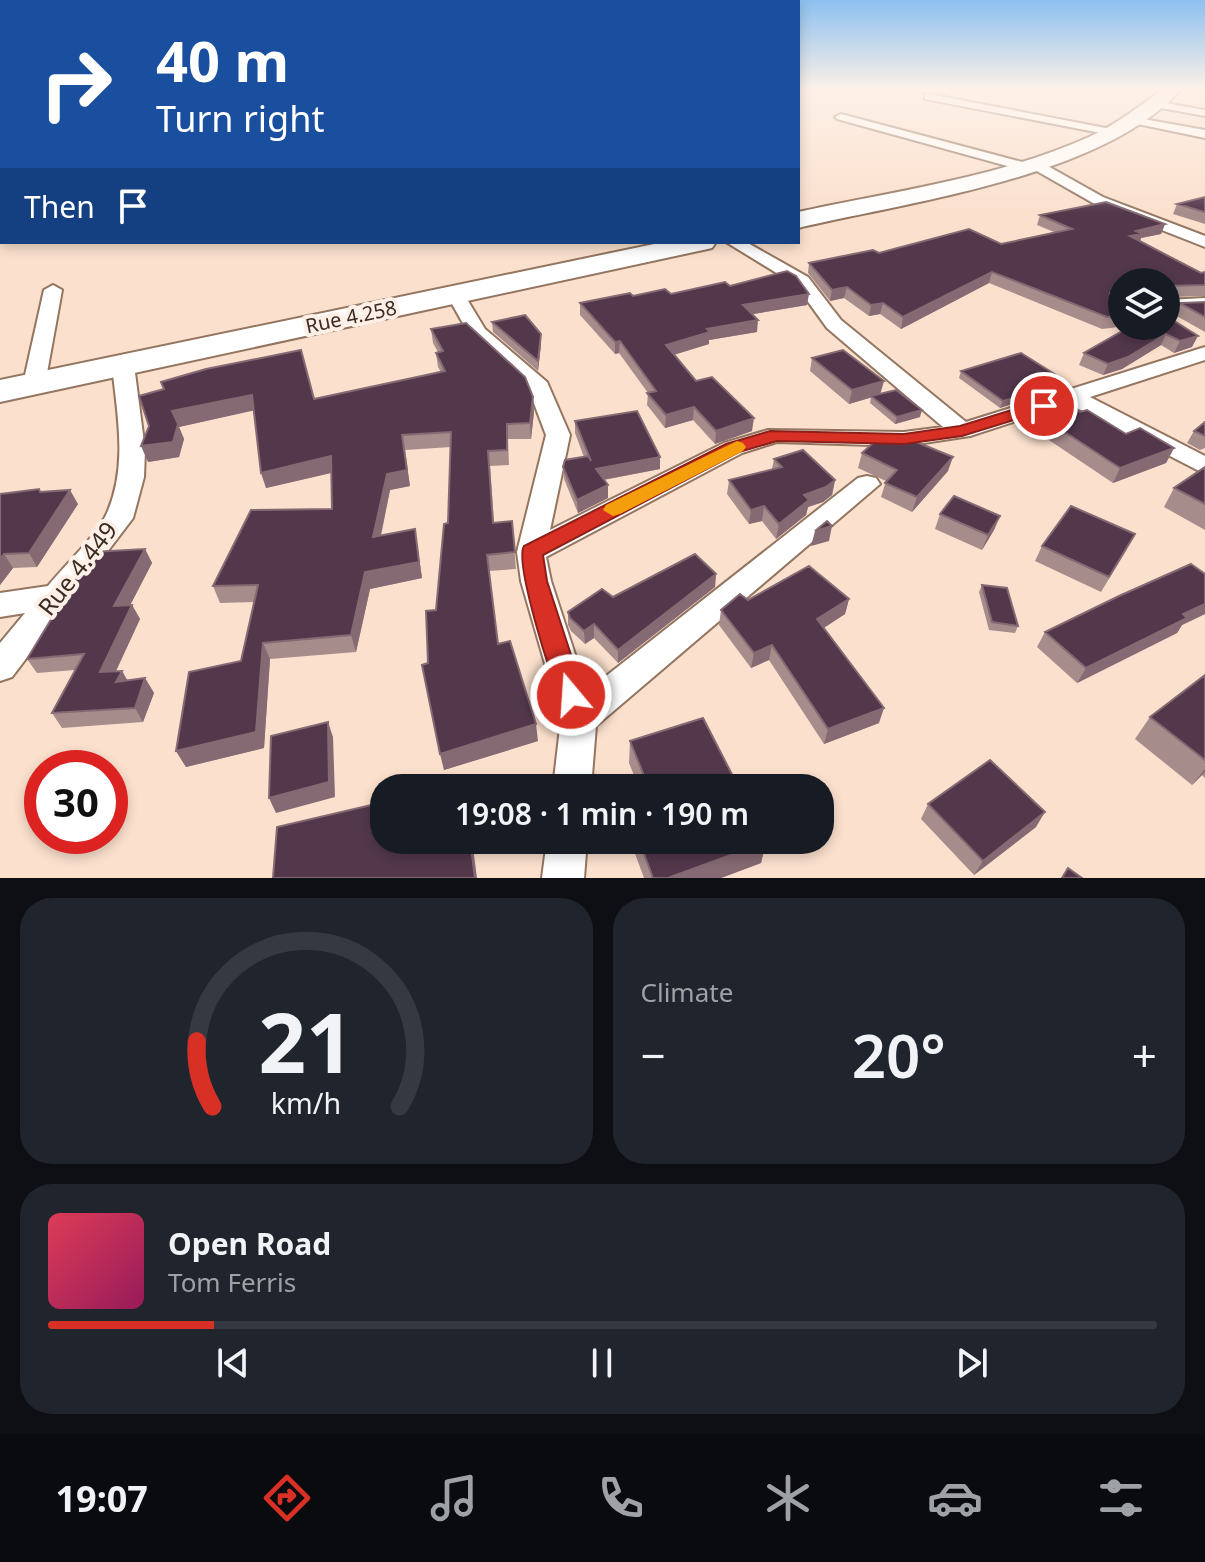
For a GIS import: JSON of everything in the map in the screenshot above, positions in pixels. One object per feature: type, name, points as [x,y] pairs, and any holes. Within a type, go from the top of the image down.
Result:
[{"type":"highway","points":[[800,220],[1027,165],[1086,146],[1111,132]]},
{"type":"highway","name":"Rue 4.258","points":[[0,391],[694,244]]},
{"type":"street","points":[[895,131],[1027,165],[1098,200],[1205,242]]},
{"type":"street","points":[[1106,131],[1111,132]]},
{"type":"street","points":[[737,244],[802,281],[834,324],[962,431]]},
{"type":"street","points":[[34,384],[53,290]]},
{"type":"street","points":[[456,295],[477,332],[539,387],[558,435],[531,552],[536,581],[579,719],[573,774]]},
{"type":"street","points":[[1180,305],[1205,304]]},
{"type":"street","points":[[531,552],[733,448],[776,435],[904,439],[962,431],[1205,353]]},
{"type":"street","name":"Rue 4.449","points":[[0,667],[119,518],[131,477],[133,450],[123,365]]},
{"type":"street","points":[[1072,397],[1205,466]]},
{"type":"street","points":[[579,719],[867,484]]},
{"type":"street","points":[[0,605],[56,596]]},
{"type":"street","points":[[563,878],[566,854]]},
{"type":"building","points":[[1205,197],[1205,212],[1177,204]]},
{"type":"building","points":[[1106,202],[1165,224],[1136,231],[1143,234],[1130,236],[1201,273],[1205,272],[1205,285],[1180,286],[1180,268],[1108,268],[1107,317],[992,272],[903,317],[883,303],[871,305],[847,287],[832,290],[809,263],[873,250],[879,253],[969,229],[1001,244],[1072,229],[1040,215]]},
{"type":"building","points":[[787,271],[796,276],[809,294],[743,305],[758,320],[707,329],[710,332],[666,345],[696,381],[712,377],[754,418],[716,431],[694,407],[666,415],[647,393],[656,391],[620,341],[615,342],[580,303],[665,289],[671,294],[725,282],[730,286]]},
{"type":"building","points":[[1205,302],[1205,317],[1180,303]]},
{"type":"building","points":[[525,315],[541,334],[538,361],[492,322]]},
{"type":"building","points":[[466,323],[525,377],[533,397],[530,423],[507,424],[507,450],[488,451],[493,523],[512,521],[515,552],[487,555],[498,644],[510,641],[536,724],[440,754],[422,665],[428,663],[426,611],[436,610],[444,524],[448,523],[451,432],[402,435],[407,470],[387,474],[373,537],[415,529],[419,562],[365,572],[351,635],[263,643],[256,732],[176,751],[189,672],[241,661],[258,585],[213,586],[251,510],[332,509],[331,456],[261,473],[252,395],[172,411],[178,424],[173,442],[141,446],[149,426],[139,396],[164,389],[161,382],[206,369],[301,350],[314,399],[445,371],[436,353],[443,351],[431,329]]},
{"type":"building","points":[[1180,325],[1198,336],[1180,341]]},
{"type":"building","points":[[1108,339],[1156,340],[1128,357],[1108,364],[1084,353]]},
{"type":"building","points":[[843,350],[884,381],[852,390],[812,358]]},
{"type":"building","points":[[1021,353],[1059,377],[1026,387],[1033,392],[1003,401],[961,371]]},
{"type":"building","points":[[896,390],[922,410],[897,417],[871,396]]},
{"type":"building","points":[[1058,399],[1080,412],[1087,410],[1126,434],[1140,428],[1174,448],[1120,468],[1028,408]]},
{"type":"building","points":[[637,411],[660,457],[596,469],[608,485],[577,500],[563,467],[565,460],[588,456],[591,461],[575,421]]},
{"type":"building","points":[[1205,422],[1205,436],[1194,431]]},
{"type":"building","points":[[883,434],[899,435],[953,457],[917,497],[885,483],[897,470],[862,453]]},
{"type":"building","points":[[803,450],[835,480],[804,495],[809,500],[779,524],[764,506],[751,510],[729,480],[782,467],[774,459]]},
{"type":"building","points":[[1205,467],[1205,504],[1174,488]]},
{"type":"building","points":[[39,489],[40,492],[70,490],[29,553],[4,554],[0,559],[0,494]]},
{"type":"building","points":[[954,496],[1000,516],[988,535],[940,514]]},
{"type":"building","points":[[1071,506],[1135,534],[1109,577],[1042,546]]},
{"type":"building","points":[[827,521],[832,526],[815,531]]},
{"type":"building","points":[[145,549],[114,606],[132,605],[100,672],[122,671],[116,682],[145,678],[135,708],[52,713],[84,654],[27,659],[92,552]]},
{"type":"building","points":[[695,554],[716,574],[618,650],[594,624],[584,631],[570,618],[568,612],[602,589],[613,597]]},
{"type":"building","points":[[1191,564],[1205,574],[1205,604],[1183,614],[1187,618],[1086,668],[1045,632],[1119,596]]},
{"type":"building","points":[[809,566],[849,599],[817,619],[884,708],[828,729],[772,645],[754,653],[721,610],[740,594],[748,600]]},
{"type":"building","points":[[982,585],[1007,588],[1018,626],[992,622]]},
{"type":"building","points":[[1205,675],[1205,760],[1150,717]]},
{"type":"building","points":[[703,718],[732,774],[643,774],[630,741]]},
{"type":"building","points":[[328,722],[329,782],[269,798],[271,736]]},
{"type":"building","points":[[990,760],[1045,812],[983,861],[928,804]]},
{"type":"building","points":[[370,805],[370,854],[472,854],[475,878],[273,878],[277,827]]},
{"type":"building","points":[[644,854],[733,854],[668,878],[653,878]]},
{"type":"building","points":[[1068,868],[1082,878],[1062,878]]},
{"type":"slow traffic","points":[[613,510],[737,447]]},
{"type":"route","points":[[571,695],[547,623],[531,552],[733,448],[776,435],[904,439],[962,431],[1044,406]]}]
